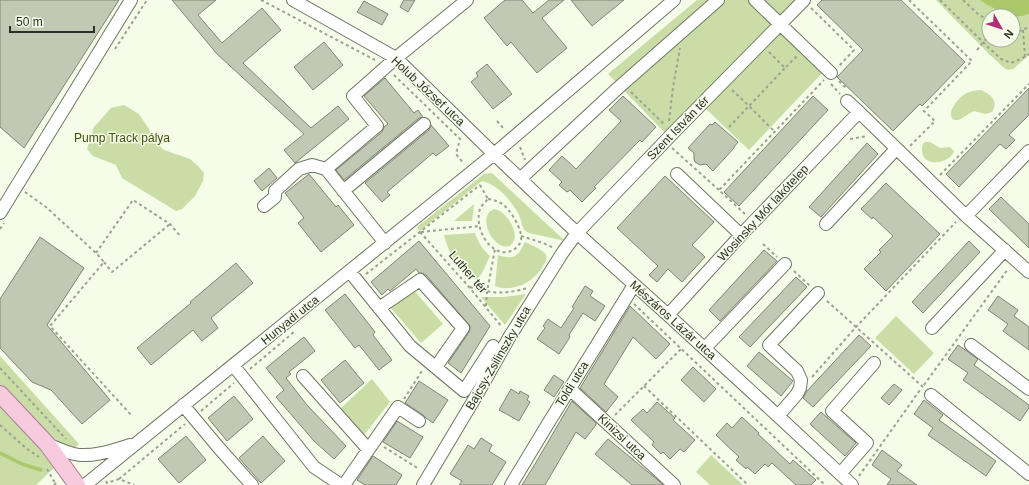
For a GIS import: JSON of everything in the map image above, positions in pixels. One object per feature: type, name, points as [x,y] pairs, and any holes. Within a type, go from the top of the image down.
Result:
[{"type":"main road","points":[[0,394],[42,450],[77,485]]},
{"type":"street","points":[[0,213],[131,0]]},
{"type":"street","name":"Holub József utca","points":[[294,0],[396,58],[494,154]]},
{"type":"street","points":[[326,169],[377,126],[353,96],[386,66],[466,0]]},
{"type":"street","points":[[494,154],[674,0]]},
{"type":"street","points":[[520,179],[623,84],[718,0]]},
{"type":"street","points":[[755,0],[804,47],[829,76]]},
{"type":"street","name":"Szent István tér","points":[[577,233],[804,0]]},
{"type":"street","points":[[847,101],[902,149],[932,183],[965,215],[1029,272]]},
{"type":"street","name":"Wosinsky Mór lakótelep","points":[[668,315],[741,235],[859,112]]},
{"type":"street","points":[[343,191],[424,124]]},
{"type":"street","points":[[826,224],[902,149]]},
{"type":"street","points":[[965,215],[1029,151]]},
{"type":"street","name":"Hunyadi utca","points":[[84,485],[233,365],[354,276],[385,243],[494,154]]},
{"type":"street","name":"Mészáros Lázár utca","points":[[494,154],[577,233],[705,348],[840,474],[855,481]]},
{"type":"street","points":[[264,206],[275,197],[275,191],[299,170],[312,165],[326,169],[385,243]]},
{"type":"street","points":[[677,174],[741,235]]},
{"type":"street","name":"Bajcsy-Zsilinszky utca","points":[[426,480],[510,336],[563,252],[577,233]]},
{"type":"street","points":[[932,328],[1005,250]]},
{"type":"street","points":[[705,348],[785,264]]},
{"type":"street","points":[[354,276],[410,346],[464,391],[493,346]]},
{"type":"street","points":[[379,308],[420,280],[463,328],[432,364]]},
{"type":"street","name":"Toldi utca","points":[[512,485],[634,284]]},
{"type":"street","points":[[778,416],[797,394],[800,388],[801,380],[797,371],[769,345],[818,293]]},
{"type":"street","points":[[971,345],[1029,389]]},
{"type":"street","points":[[840,474],[867,443],[832,411],[874,363]]},
{"type":"street","points":[[233,365],[314,467],[342,485],[398,407],[419,421]]},
{"type":"street","points":[[303,376],[371,445]]},
{"type":"street","name":"Kinizsi utca","points":[[570,389],[674,485]]},
{"type":"street","points":[[927,391],[1029,474]]},
{"type":"street","points":[[183,405],[252,485]]},
{"type":"street","points":[[42,450],[90,455],[113,450],[137,442]]},
{"type":"path","points":[[261,0],[386,66],[460,139],[456,154],[471,173]]},
{"type":"path","points":[[719,190],[854,50],[804,0]]},
{"type":"path","points":[[902,149],[935,122],[924,111],[972,61],[909,0]]},
{"type":"path","points":[[940,0],[981,41]]},
{"type":"path","points":[[963,0],[981,16]]},
{"type":"path","points":[[1025,57],[1023,30],[1029,27]]},
{"type":"path","points":[[669,137],[668,122],[683,31]]},
{"type":"path","points":[[761,44],[785,68]]},
{"type":"path","points":[[977,50],[981,45]]},
{"type":"path","points":[[729,128],[804,47]]},
{"type":"path","points":[[989,48],[1001,59],[1011,63],[1029,54]]},
{"type":"path","points":[[829,76],[847,101]]},
{"type":"path","points":[[724,82],[775,132]]},
{"type":"path","points":[[623,84],[669,137],[719,190],[754,222]]},
{"type":"path","points":[[932,183],[1029,84]]},
{"type":"path","points":[[354,276],[420,232],[480,185],[488,199]]},
{"type":"path","points":[[24,191],[46,208],[96,253],[112,272],[170,224]]},
{"type":"path","points":[[488,199],[496,200],[505,206],[513,216],[518,226],[521,236],[520,242],[512,251],[500,252],[495,249],[487,242],[480,230],[478,219],[480,209],[488,199]]},
{"type":"path","points":[[96,253],[133,200],[170,224],[181,237]]},
{"type":"path","points":[[812,377],[856,327],[965,215]]},
{"type":"path","points":[[420,232],[480,226]]},
{"type":"path","name":"Luther tér","points":[[420,232],[510,336]]},
{"type":"path","points":[[521,236],[544,243],[563,252]]},
{"type":"path","points":[[763,244],[927,391]]},
{"type":"path","points":[[486,307],[487,292],[495,249]]},
{"type":"path","points":[[104,262],[50,326],[132,416]]},
{"type":"path","points":[[855,481],[927,391],[1012,264]]},
{"type":"path","points":[[469,287],[487,292],[518,291],[545,281]]},
{"type":"path","points":[[627,297],[825,485]]},
{"type":"path","points":[[120,479],[294,332]]},
{"type":"path","points":[[607,423],[681,348]]},
{"type":"path","points":[[398,407],[432,364]]},
{"type":"path","points":[[0,368],[70,443]]},
{"type":"path","points":[[644,386],[748,485]]},
{"type":"path","points":[[0,425],[27,449],[42,450],[42,462]]},
{"type":"path","points":[[371,445],[426,480]]},
{"type":"path","points":[[47,468],[55,483]]},
{"type":"green space","points":[[697,0],[804,0],[669,137],[608,74]]},
{"type":"green space","points":[[936,0],[1029,0],[1029,55],[1013,69],[1008,70],[983,48],[1021,48],[1021,8],[981,8],[981,46]]},
{"type":"green space","points":[[781,32],[823,72],[749,150],[705,108]]},
{"type":"green space","points":[[981,90],[988,93],[994,101],[994,108],[992,112],[985,114],[974,111],[959,120],[952,118],[951,111],[960,98],[969,92]]},
{"type":"green space","name":"Pump Track pálya","points":[[124,105],[139,114],[149,129],[154,141],[164,150],[190,159],[204,173],[203,181],[195,196],[182,209],[176,211],[122,178],[116,165],[93,156],[87,149],[94,127],[111,108]]},
{"type":"green space","points":[[925,142],[930,142],[940,148],[950,147],[954,151],[947,159],[932,162],[923,156],[922,147]]},
{"type":"green space","points":[[492,173],[565,241],[529,233],[524,230],[519,215],[504,194],[488,183],[482,181],[420,231],[417,227],[484,174]]},
{"type":"green space","points":[[474,204],[472,221],[454,221]]},
{"type":"green space","points":[[494,209],[502,213],[510,221],[515,236],[514,241],[510,246],[504,246],[498,243],[489,232],[487,218],[489,213]]},
{"type":"green space","points":[[475,233],[481,246],[490,256],[477,280],[459,267],[455,262],[444,235]]},
{"type":"green space","points":[[525,242],[545,253],[547,258],[544,265],[534,277],[523,285],[509,288],[495,286],[498,255],[508,257],[515,256],[518,254]]},
{"type":"green space","points":[[412,288],[443,324],[421,343],[390,307]]},
{"type":"green space","points":[[526,294],[505,325],[481,297],[504,297]]},
{"type":"green space","points":[[896,316],[934,353],[914,374],[875,338]]},
{"type":"green space","points":[[0,356],[79,444],[36,485],[0,485]]},
{"type":"green space","points":[[372,379],[390,402],[364,435],[340,409]]},
{"type":"green space","points":[[711,455],[743,485],[710,485],[696,472]]},
{"type":"shaded area","points":[[980,0],[1029,0],[1029,14],[1021,16],[1021,8],[992,8]]},
{"type":"building","points":[[0,0],[119,0],[24,148],[0,127]]},
{"type":"building","points":[[172,0],[216,0],[198,15],[222,43],[262,8],[281,30],[243,63],[311,128],[338,106],[349,119],[295,163],[284,150],[304,134],[217,54]]},
{"type":"building","points":[[404,0],[415,0],[408,12],[400,7]]},
{"type":"building","points":[[505,0],[522,0],[533,13],[549,0],[564,0],[542,18],[567,48],[537,73],[511,42],[507,46],[484,18]]},
{"type":"building","points":[[571,0],[624,0],[592,26]]},
{"type":"building","points":[[822,0],[901,0],[965,62],[922,106],[920,104],[893,131],[837,77],[863,50],[817,5]]},
{"type":"building","points":[[364,1],[388,14],[382,25],[357,12]]},
{"type":"building","points":[[324,42],[343,65],[313,90],[294,67]]},
{"type":"building","points":[[487,64],[512,94],[493,109],[471,82],[478,76],[476,73]]},
{"type":"building","points":[[385,78],[414,113],[418,110],[423,117],[419,118],[344,180],[336,170],[382,132],[384,127],[388,124],[364,96]]},
{"type":"building","points":[[1029,88],[1029,115],[1009,135],[1015,140],[1006,149],[1000,144],[959,187],[946,174]]},
{"type":"building","points":[[623,96],[656,127],[642,142],[640,140],[594,187],[596,188],[582,202],[570,190],[567,192],[559,185],[562,182],[549,170],[562,156],[576,169],[621,121],[609,110]]},
{"type":"building","points":[[813,96],[828,110],[739,206],[724,192]]},
{"type":"building","points":[[715,122],[738,142],[713,171],[706,164],[700,165],[695,162],[694,153],[688,148],[710,124],[712,125]]},
{"type":"building","points":[[431,125],[449,146],[436,156],[433,153],[387,192],[390,195],[382,202],[365,183],[429,130]]},
{"type":"building","points":[[867,143],[878,154],[821,217],[809,207]]},
{"type":"building","points":[[269,168],[277,178],[262,191],[254,181]]},
{"type":"building","points":[[309,174],[336,207],[338,205],[354,225],[321,252],[298,223],[304,218],[285,193]]},
{"type":"building","points":[[665,176],[714,222],[692,245],[705,257],[682,282],[668,269],[657,282],[649,275],[658,266],[617,228]]},
{"type":"building","points":[[886,183],[940,234],[886,291],[864,269],[881,252],[879,250],[893,236],[873,217],[872,219],[861,209]]},
{"type":"building","points":[[1001,197],[1029,224],[1029,248],[989,209]]},
{"type":"building","points":[[40,237],[84,268],[47,325],[110,400],[82,424],[51,390],[32,382],[0,348],[0,299]]},
{"type":"building","points":[[419,241],[490,326],[461,373],[448,363],[469,332],[470,326],[426,275],[419,273],[416,269],[390,291],[388,289],[382,295],[371,282]]},
{"type":"building","points":[[969,241],[980,252],[923,313],[912,302]]},
{"type":"building","points":[[764,250],[777,261],[720,321],[709,310]]},
{"type":"building","points":[[236,263],[253,283],[211,318],[218,328],[202,341],[193,330],[151,365],[137,348]]},
{"type":"building","points":[[796,277],[807,287],[750,347],[739,337]]},
{"type":"building","points":[[585,286],[593,291],[590,296],[605,306],[595,321],[583,313],[559,354],[537,339],[545,328],[543,326],[548,319],[561,328],[574,308],[572,307]]},
{"type":"building","points":[[345,294],[375,332],[373,335],[392,360],[379,370],[359,345],[355,348],[325,310]]},
{"type":"building","points":[[998,296],[1018,310],[1014,316],[1029,327],[1029,350],[1003,331],[1008,324],[988,310]]},
{"type":"building","points":[[630,306],[670,344],[656,359],[633,337],[604,384],[618,397],[606,412],[580,388]]},
{"type":"building","points":[[859,335],[871,346],[813,407],[803,398],[807,391]]},
{"type":"building","points":[[304,337],[315,351],[289,372],[291,374],[286,378],[307,405],[346,446],[334,459],[314,441],[276,397],[284,390],[266,368]]},
{"type":"building","points":[[958,345],[978,359],[974,365],[1029,405],[1029,408],[1020,421],[963,380],[968,373],[948,359]]},
{"type":"building","points":[[759,352],[793,381],[781,396],[747,366]]},
{"type":"building","points":[[345,360],[364,383],[340,403],[321,380]]},
{"type":"building","points":[[693,367],[716,389],[704,402],[681,380]]},
{"type":"building","points":[[554,375],[564,382],[554,397],[544,390]]},
{"type":"building","points":[[419,381],[448,400],[433,423],[405,403]]},
{"type":"building","points":[[894,384],[902,390],[889,405],[881,398]]},
{"type":"building","points":[[511,389],[519,394],[520,391],[529,396],[527,400],[530,402],[519,421],[499,410]]},
{"type":"building","points":[[234,396],[253,419],[227,441],[208,418]]},
{"type":"building","points":[[924,400],[943,415],[939,420],[996,461],[986,476],[928,435],[933,428],[914,414]]},
{"type":"building","points":[[572,401],[596,423],[596,425],[585,439],[576,432],[545,485],[522,485],[535,464]]},
{"type":"building","points":[[657,402],[675,418],[673,420],[695,440],[684,452],[680,449],[670,459],[663,452],[661,454],[652,445],[654,442],[631,420],[643,409],[647,413]]},
{"type":"building","points":[[821,412],[856,443],[845,456],[810,424]]},
{"type":"building","points":[[742,417],[790,464],[793,460],[816,480],[811,485],[796,485],[772,463],[768,467],[765,464],[755,474],[747,467],[746,469],[736,460],[739,457],[716,435],[727,423],[732,428]]},
{"type":"building","points":[[397,421],[423,437],[410,458],[383,442]]},
{"type":"building","points":[[186,436],[206,460],[179,483],[158,459]]},
{"type":"building","points":[[263,436],[285,461],[261,483],[239,458]]},
{"type":"building","points":[[481,438],[492,445],[489,451],[506,462],[492,485],[459,485],[462,481],[450,474],[468,445],[474,449]]},
{"type":"building","points":[[608,439],[663,485],[632,485],[595,454]]},
{"type":"building","points":[[882,450],[902,465],[897,471],[917,485],[887,485],[891,479],[872,465]]},
{"type":"building","points":[[373,456],[402,475],[396,485],[365,485],[357,480]]},
{"type":"waterway","points":[[0,453],[22,464],[41,470]]}]
